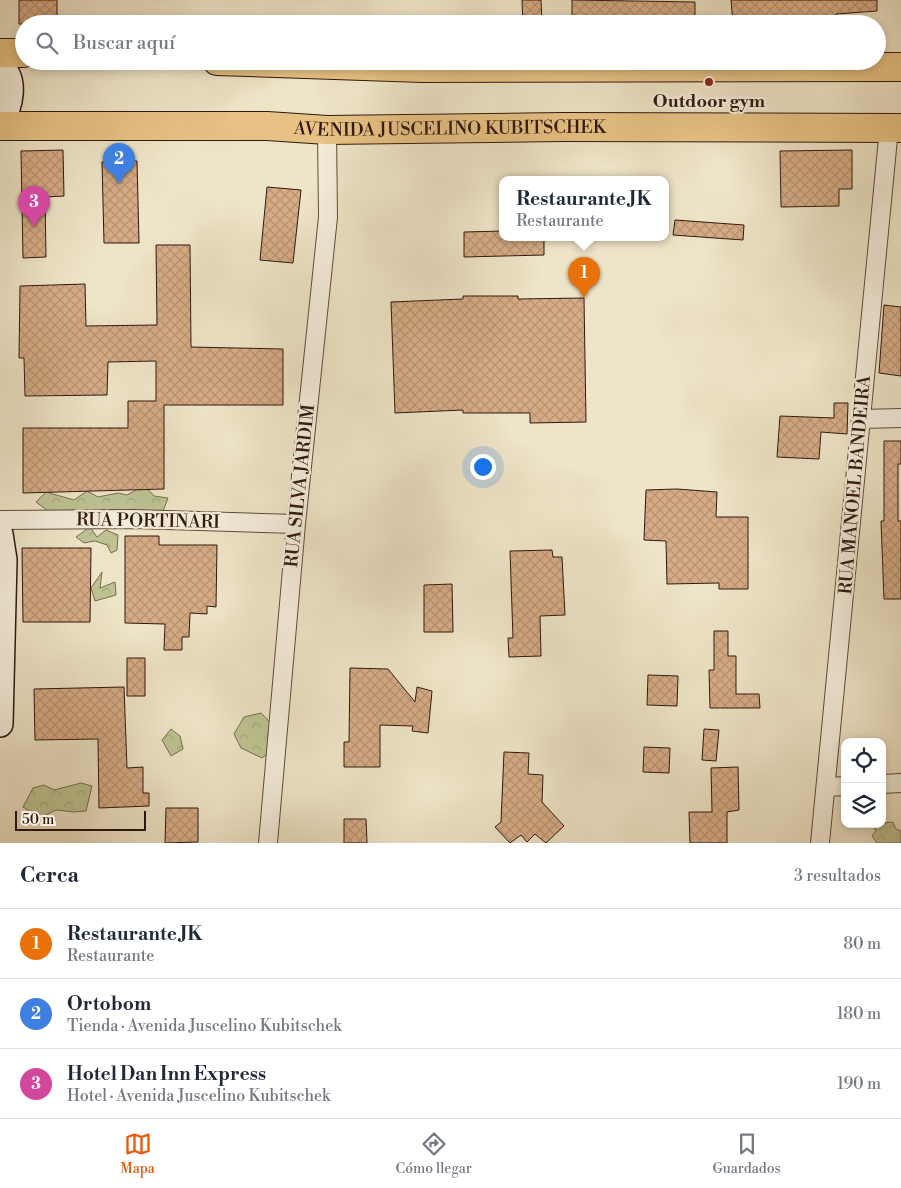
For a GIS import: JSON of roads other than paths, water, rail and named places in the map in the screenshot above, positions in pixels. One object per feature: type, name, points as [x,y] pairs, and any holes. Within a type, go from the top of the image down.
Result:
[{"type":"main road","points":[[0,53],[15,54]]},
{"type":"main road","points":[[0,66],[9,81],[10,97],[0,124]]},
{"type":"main road","points":[[886,66],[901,66]]},
{"type":"main road","name":"AVENIDA JUSCELINO KUBITSCHEK","points":[[0,124],[267,126],[327,130],[562,127],[895,128]]},
{"type":"main road","points":[[0,534],[4,560],[0,724]]},
{"type":"street","name":"RUA MANOEL BANDEIRA","points":[[820,843],[827,787],[861,419],[895,128]]},
{"type":"street","name":"RUA SILVA JARDIM","points":[[268,843],[296,524],[328,216],[327,130]]},
{"type":"street","points":[[861,419],[901,418]]},
{"type":"street","name":"RUA PORTINARI","points":[[0,520],[134,519],[296,524]]},
{"type":"street","points":[[886,784],[901,783]]},
{"type":"street","points":[[827,787],[841,786]]},
{"type":"place","name":"Outdoor gym","points":[[709,82]]},
{"type":"place","name":"Ortobom","points":[[119,184]]},
{"type":"place","name":"Hotel Dan Inn Express","points":[[34,227]]},
{"type":"place","name":"Restaurante JK","points":[[584,298]]}]
